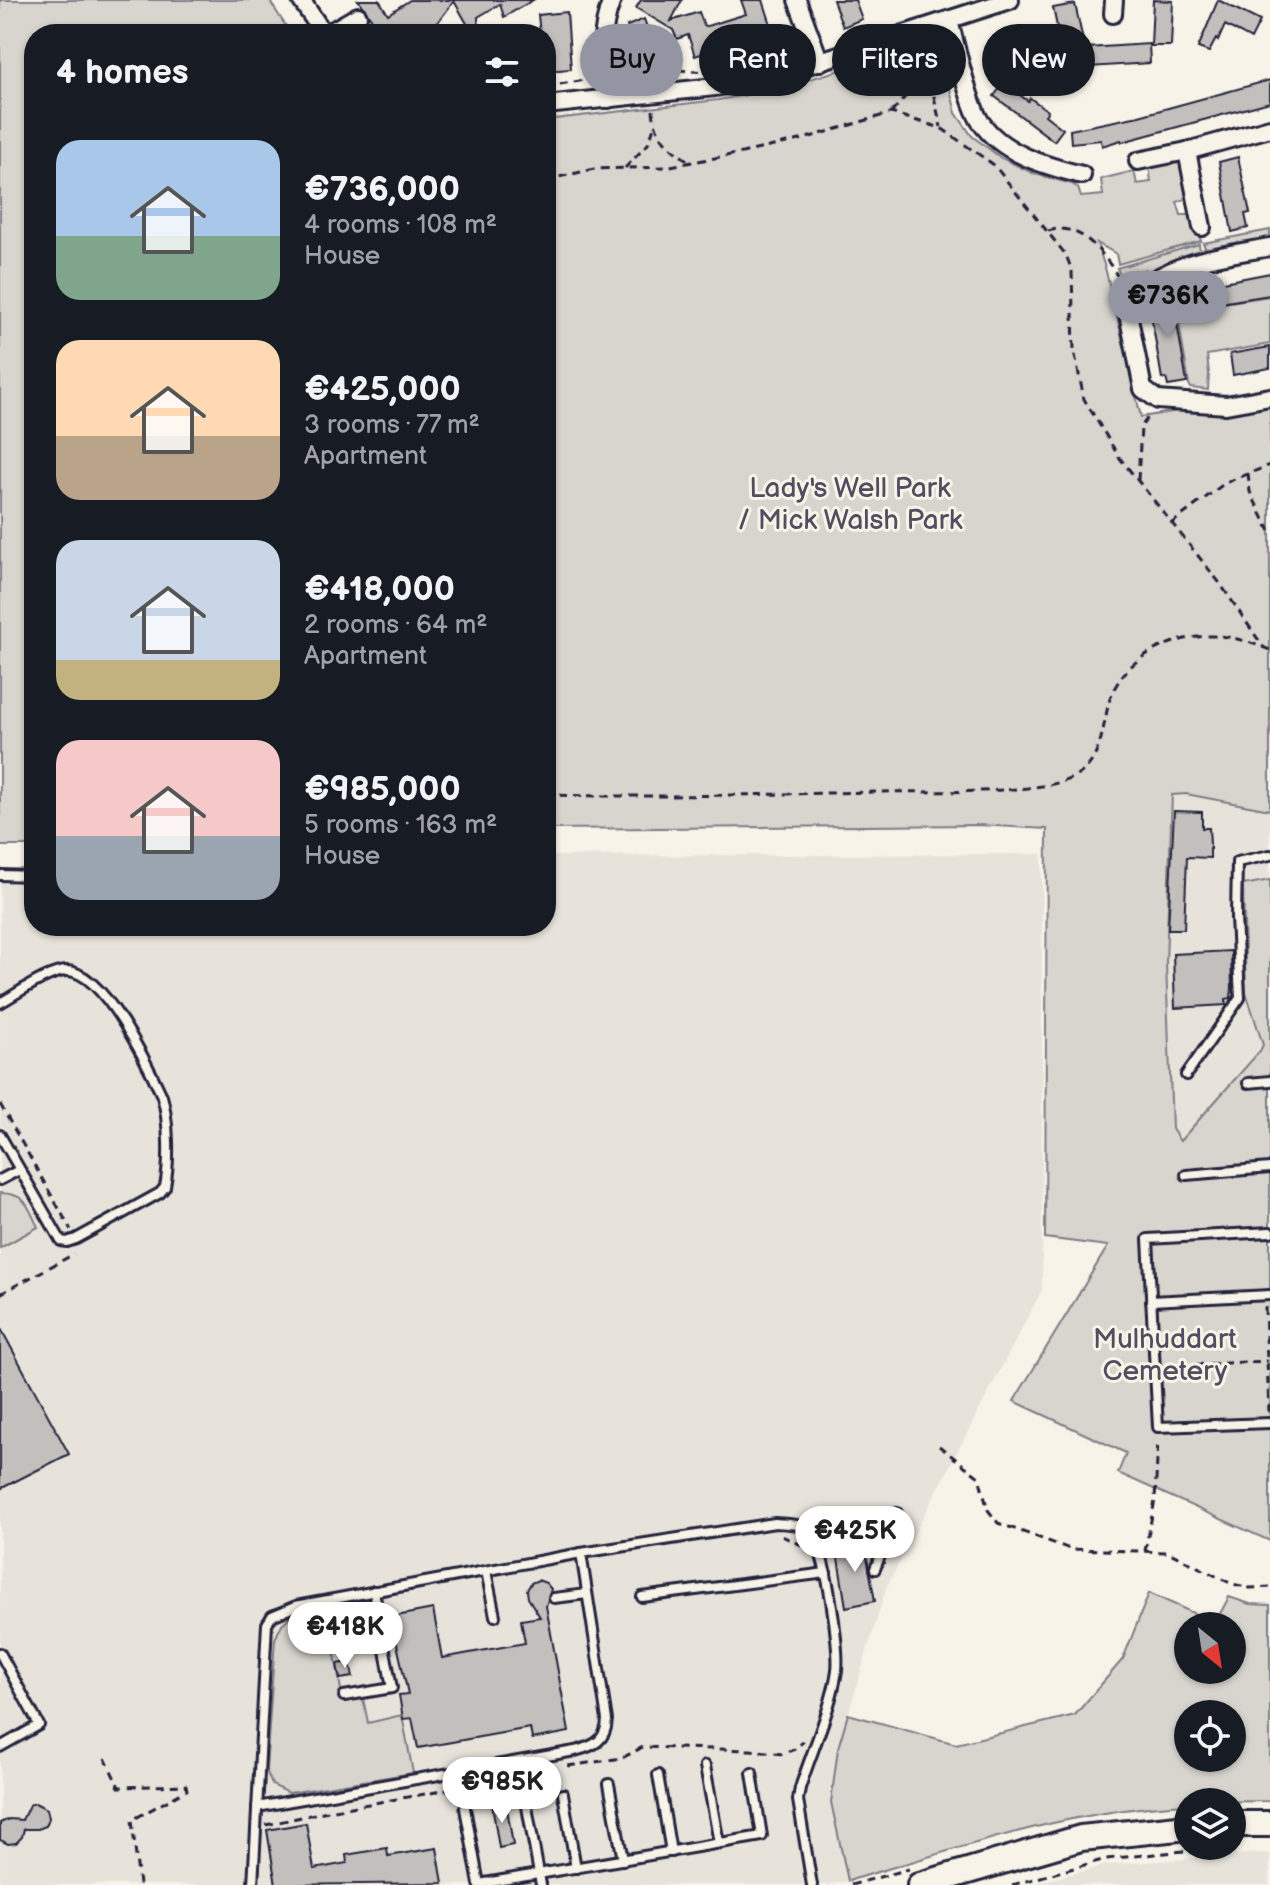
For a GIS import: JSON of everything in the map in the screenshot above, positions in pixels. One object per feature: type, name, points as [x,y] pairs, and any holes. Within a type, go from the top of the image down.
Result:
[{"type":"main road","points":[[1246,1832],[1270,1824]]},
{"type":"main road","points":[[920,1885],[1081,1838],[1174,1828]]},
{"type":"street","points":[[301,0],[318,24]]},
{"type":"street","points":[[608,99],[601,42],[602,26],[612,0]]},
{"type":"street","points":[[797,0],[820,62]]},
{"type":"street","points":[[556,104],[764,79],[1006,1]]},
{"type":"street","points":[[343,24],[358,16]]},
{"type":"street","points":[[949,21],[980,121],[999,141],[1024,156],[1082,175]]},
{"type":"street","points":[[1138,161],[1270,128]]},
{"type":"street","points":[[1187,151],[1202,227]]},
{"type":"street","points":[[1181,209],[1198,206]]},
{"type":"street","points":[[1270,247],[1187,263],[1154,277],[1130,295],[1127,308],[1143,389],[1158,400],[1226,405],[1270,397]]},
{"type":"lane","points":[[1186,1075],[1240,998],[1237,862],[1270,855]]},
{"type":"lane","points":[[0,875],[24,876]]},
{"type":"lane","points":[[0,1003],[52,974],[67,971],[83,975],[109,1000],[157,1085],[165,1107],[165,1187],[160,1193],[76,1239],[61,1241],[0,1135]]},
{"type":"lane","points":[[1248,1083],[1270,1081]]},
{"type":"lane","points":[[1186,1175],[1270,1168]]},
{"type":"lane","points":[[0,1180],[19,1170]]},
{"type":"lane","points":[[1270,1232],[1148,1239],[1158,1427],[1270,1423]]},
{"type":"lane","points":[[1151,1301],[1267,1296]]},
{"type":"lane","points":[[810,1532],[897,1513],[875,1569]]},
{"type":"lane","points":[[253,1885],[267,1624],[272,1616],[296,1606],[374,1591],[581,1553],[775,1523],[798,1524],[810,1532],[820,1547],[838,1667],[798,1800],[812,1885]]},
{"type":"lane","points":[[257,1807],[519,1762],[591,1747],[601,1741],[607,1720],[581,1553]]},
{"type":"lane","points":[[486,1571],[495,1616]]},
{"type":"lane","points":[[642,1597],[826,1573]]},
{"type":"lane","points":[[344,1696],[392,1688],[374,1591]]},
{"type":"lane","points":[[554,1598],[587,1594]]},
{"type":"lane","points":[[0,1653],[39,1725],[0,1747]]},
{"type":"lane","points":[[519,1762],[541,1885]]},
{"type":"lane","points":[[705,1766],[719,1843]]},
{"type":"lane","points":[[465,1808],[479,1884],[762,1836],[752,1773]]},
{"type":"lane","points":[[658,1775],[671,1852]]},
{"type":"lane","points":[[609,1784],[623,1860]]},
{"type":"lane","points":[[563,1794],[576,1868]]},
{"type":"path","points":[[556,85],[580,81]]},
{"type":"path","points":[[556,178],[594,169],[665,167],[800,140],[891,113],[906,96]]},
{"type":"path","points":[[934,96],[941,128]]},
{"type":"path","points":[[625,168],[648,144],[654,127],[652,105]]},
{"type":"path","points":[[891,113],[941,128],[998,169],[1066,255],[1072,271],[1074,350],[1084,399],[1119,457],[1226,590],[1264,648]]},
{"type":"path","points":[[654,127],[662,140],[690,162]]},
{"type":"path","points":[[1048,231],[1063,230],[1087,239],[1108,260],[1124,287]]},
{"type":"path","points":[[1138,481],[1141,427],[1158,400]]},
{"type":"path","points":[[1171,524],[1225,483],[1270,465]]},
{"type":"path","points":[[1248,473],[1250,492],[1270,531]]},
{"type":"path","points":[[556,795],[958,791],[1055,784],[1078,775],[1094,759],[1111,697],[1127,670],[1150,651],[1178,640],[1214,636],[1270,650]]},
{"type":"path","points":[[1267,1296],[1270,1423]]},
{"type":"path","points":[[1155,1366],[1267,1361]]},
{"type":"path","points":[[1145,1551],[1157,1485],[1158,1427]]},
{"type":"path","points":[[939,1446],[979,1477],[988,1510],[998,1523],[1070,1549],[1168,1552],[1232,1584],[1250,1588],[1270,1587]]},
{"type":"path","points":[[105,1758],[119,1787],[186,1785],[187,1790],[132,1820],[139,1885]]},
{"type":"path","points":[[1012,1885],[1106,1859],[1174,1847]]},
{"type":"shaded area","points":[[1186,794],[1270,810],[1270,880],[1243,885],[1246,992],[1263,1045],[1261,1051],[1180,1142],[1172,1129],[1166,963],[1172,795]]},
{"type":"shaded area","points":[[1042,854],[1042,1290],[886,1588],[838,1748],[831,1802],[848,1881],[828,1885],[0,1885],[0,875],[24,876],[24,936],[556,936],[556,856]]},
{"type":"shaded area","points":[[1246,1854],[1270,1854],[1270,1885],[1028,1885],[1107,1865],[1174,1860],[1246,1860]]},
{"type":"green space","points":[[0,0],[269,0],[285,24],[24,24],[24,846],[0,846]]},
{"type":"green space","name":"Lady's Well Park / Mick Walsh Park","points":[[832,72],[832,96],[952,96],[956,113],[972,136],[1001,158],[1035,174],[1072,184],[1078,188],[1081,197],[1103,195],[1101,179],[1134,171],[1137,184],[1151,182],[1149,166],[1179,160],[1189,178],[1188,198],[1177,202],[1181,215],[1193,215],[1201,241],[1118,264],[1116,254],[1097,243],[1141,417],[1270,396],[1270,810],[1186,794],[1172,795],[1166,963],[1172,1129],[1180,1141],[1263,1045],[1246,992],[1243,885],[1270,880],[1270,1541],[1118,1473],[1126,1453],[1014,1401],[1108,1246],[1045,1238],[1047,829],[978,825],[556,829],[556,119],[741,96],[816,96],[816,77]]},
{"type":"green space","points":[[1270,230],[1270,238],[1206,250],[1203,243]]},
{"type":"green space","points":[[1199,244],[1200,251],[1147,273],[1145,269],[1124,283],[1117,268]]},
{"type":"green space","points":[[1188,279],[1198,307],[1270,296],[1270,344],[1207,355],[1208,390],[1191,388],[1189,384],[1175,299],[1171,298],[1169,287]]},
{"type":"green space","points":[[0,1193],[21,1198],[38,1227],[0,1248]]},
{"type":"green space","points":[[1149,1593],[1191,1612],[1174,1612],[1174,1684],[1246,1684],[1246,1612],[1221,1612],[1229,1597],[1250,1604],[1270,1605],[1270,1801],[1246,1801],[1246,1788],[1174,1788],[1174,1805],[1058,1822],[974,1843],[848,1881],[831,1802],[838,1748],[848,1714],[956,1744],[1075,1715],[1123,1659]]},
{"type":"green space","points":[[364,1600],[370,1605],[376,1631],[373,1636],[333,1643],[343,1702],[363,1698],[368,1723],[402,1715],[413,1773],[289,1793],[272,1785],[266,1770],[275,1639],[282,1624],[292,1615]]},
{"type":"building","points":[[358,0],[379,0],[388,14],[410,0],[533,0],[504,17],[500,4],[478,17],[478,24],[467,24],[454,1],[437,24],[375,24]]},
{"type":"building","points":[[641,0],[682,0],[671,21],[699,12],[703,24],[699,24],[699,55],[695,56],[688,35],[683,37],[683,24],[663,24],[636,8]]},
{"type":"building","points":[[741,0],[763,0],[771,24],[714,24],[746,14]]},
{"type":"building","points":[[833,0],[855,0],[862,19],[842,24]]},
{"type":"building","points":[[1153,0],[1173,1],[1171,46],[1151,46]]},
{"type":"building","points":[[1218,0],[1260,21],[1251,39],[1225,25],[1209,52],[1198,48]]},
{"type":"building","points":[[1075,4],[1079,24],[1056,24],[1053,8]]},
{"type":"building","points":[[567,12],[571,69],[556,70],[556,24],[539,24],[538,15]]},
{"type":"building","points":[[1149,44],[1150,63],[1095,67],[1095,47]]},
{"type":"building","points":[[1270,80],[1270,102],[1122,142],[1102,146],[1101,140],[1071,143],[1070,130],[1139,116]]},
{"type":"building","points":[[994,96],[1021,96],[1028,101],[1030,98],[1048,111],[1045,115],[1063,129],[1054,141]]},
{"type":"building","points":[[1238,157],[1250,213],[1245,214],[1248,228],[1232,232],[1219,162]]},
{"type":"building","points":[[1270,273],[1270,295],[1201,306],[1198,287]]},
{"type":"building","points":[[1169,292],[1170,300],[1173,299],[1187,383],[1168,386],[1166,378],[1162,379],[1149,303],[1153,303],[1151,295]]},
{"type":"building","points":[[1270,347],[1270,368],[1233,375],[1230,354]]},
{"type":"building","points":[[1174,811],[1202,812],[1202,828],[1209,828],[1210,858],[1187,857],[1184,929],[1168,929]]},
{"type":"building","points":[[1231,951],[1232,988],[1226,1005],[1175,1008],[1173,954]]},
{"type":"building","points":[[0,1327],[69,1454],[0,1489]]},
{"type":"building","points":[[864,1541],[875,1601],[846,1607],[836,1546]]},
{"type":"building","points":[[538,1580],[551,1589],[546,1606],[569,1732],[532,1739],[530,1728],[418,1748],[412,1718],[403,1719],[399,1695],[408,1694],[391,1617],[433,1609],[442,1658],[525,1643],[521,1620],[540,1617],[528,1598],[527,1590],[531,1583]]},
{"type":"building","points":[[350,1662],[353,1677],[340,1679],[337,1664]]},
{"type":"building","points":[[506,1802],[513,1845],[499,1848],[492,1804]]},
{"type":"building","points":[[35,1803],[47,1809],[49,1818],[46,1826],[24,1829],[16,1843],[8,1844],[0,1840],[0,1823],[9,1819],[22,1820],[29,1805]]},
{"type":"building","points":[[306,1823],[314,1869],[347,1863],[346,1855],[387,1848],[388,1856],[437,1848],[443,1883],[276,1885],[267,1830]]},
{"type":"park label","name":"Mulhuddart Cemetery","points":[[1165,1355]]}]
